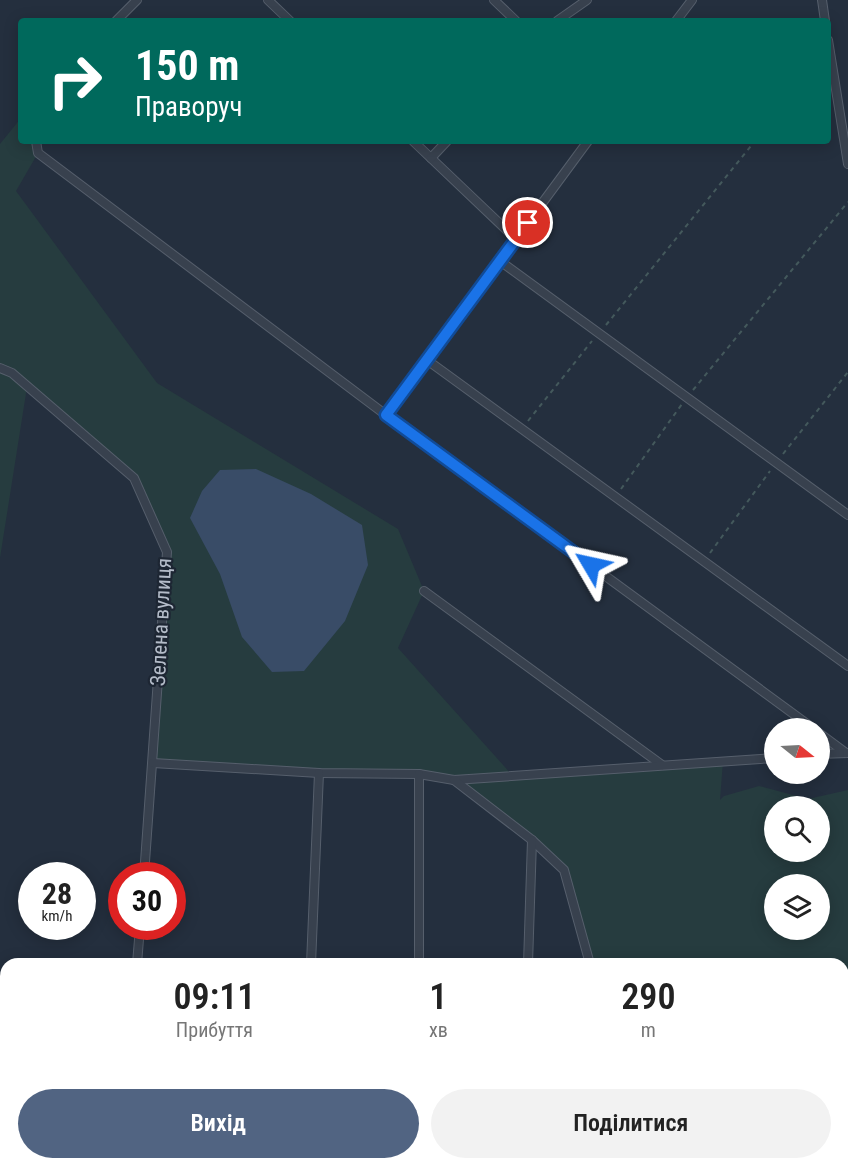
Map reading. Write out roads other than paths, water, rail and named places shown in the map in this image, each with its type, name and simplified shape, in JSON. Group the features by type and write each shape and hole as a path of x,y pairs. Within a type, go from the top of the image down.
{"street":[{"path":"119,18 137,0"},
{"path":"268,0 287,18"},
{"path":"494,0 513,18"},
{"path":"561,18 587,0"},
{"path":"678,18 692,0"},
{"path":"822,0 825,18"},
{"path":"831,59 848,164"},
{"path":"36,144 38,153 386,415 799,718"},
{"path":"416,144 516,239"},
{"path":"431,159 444,144"},
{"path":"386,415 586,144"},
{"path":"500,261 848,515"},
{"path":"427,360 848,666"},
{"name":"Зелена вулиця","path":"0,368 12,373 134,478 167,552 145,862"},
{"path":"424,591 662,765"},
{"path":"830,741 847,753"},
{"path":"830,754 847,753"},
{"path":"153,763 319,772 419,774 454,780 764,759"},
{"path":"311,958 319,772"},
{"path":"419,774 419,958"},
{"path":"454,780 532,840 564,870 588,958"},
{"path":"528,958 532,840"},
{"path":"137,958 139,940"}],"water":[{"path":"256,469 311,494 362,525 368,565 345,621 304,671 272,672 242,637 220,574 190,518 202,491 220,470"}]}
